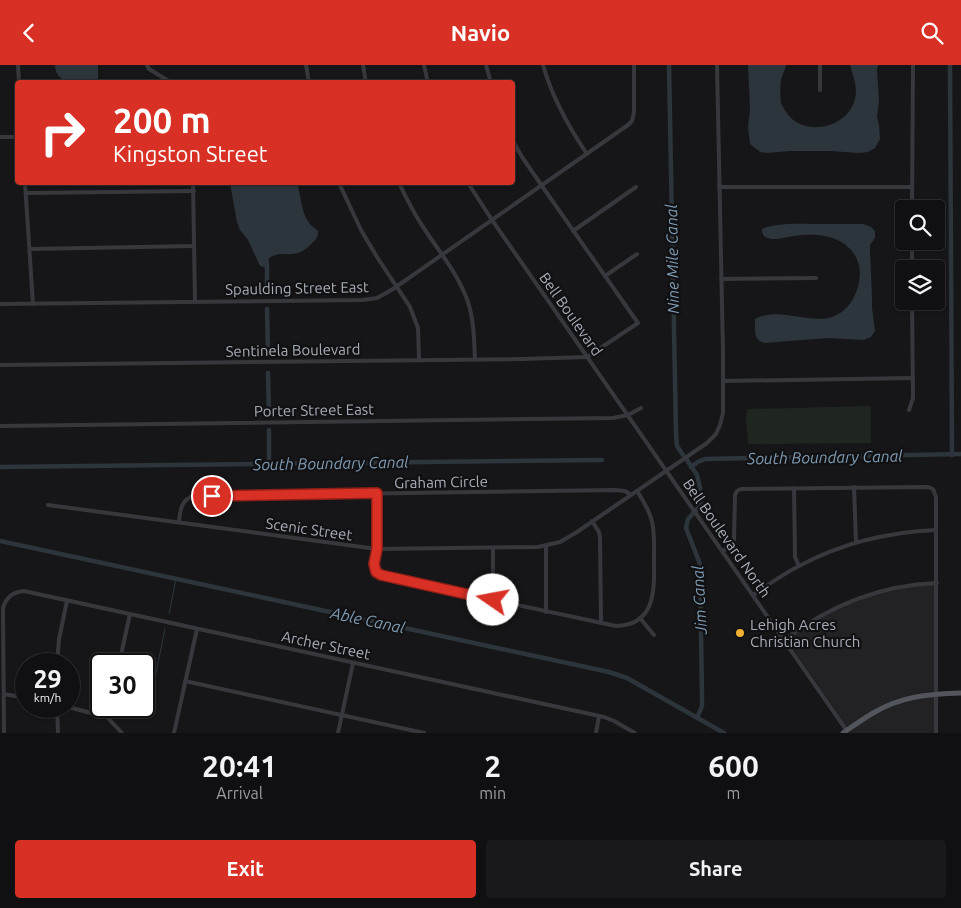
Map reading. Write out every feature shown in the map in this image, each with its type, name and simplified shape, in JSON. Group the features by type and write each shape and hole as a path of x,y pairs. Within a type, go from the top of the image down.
{"main road":[{"path":"845,732 874,712 898,701 920,695 961,693"}],"street":[{"path":"18,65 19,80"},
{"path":"146,65 149,69 167,80"},
{"path":"306,65 308,80"},
{"path":"363,65 366,80"},
{"path":"424,65 427,80"},
{"path":"486,65 490,80"},
{"path":"543,65 552,92 568,124 587,154"},
{"name":"Spaulding Street East","path":"0,304 372,299 390,292 628,125 632,121 634,112 634,65"},
{"name":"Scenic Street","path":"48,505 377,549 524,548 546,546 568,537 666,471 716,434 722,413 717,65"},
{"path":"820,65 820,90"},
{"path":"912,200 913,65"},
{"path":"0,137 15,137"},
{"path":"515,144 638,323 587,357"},
{"path":"25,185 33,304"},
{"path":"193,185 195,301"},
{"path":"340,185 361,230 410,307 419,335 419,359"},
{"path":"400,185 416,215 463,289 469,303 473,324 475,359"},
{"name":"Bell Boulevard","path":"469,185 657,458"},
{"path":"573,231 636,187"},
{"path":"720,187 912,187"},
{"path":"26,193 194,191"},
{"path":"30,249 194,246"},
{"path":"605,276 637,254"},
{"path":"721,279 816,278"},
{"path":"909,410 913,398 912,310"},
{"name":"Sentinela Boulevard","path":"0,365 587,357"},
{"path":"722,381 913,378"},
{"path":"628,415 641,408"},
{"name":"Porter Street East","path":"0,426 613,418 628,415"},
{"name":"Bell Boulevard North","path":"657,458 723,551 845,732"},
{"path":"854,487 856,542"},
{"path":"723,551 734,540 735,495 741,489 854,487 928,487 933,489 936,497 936,733"},
{"path":"794,488 795,557 799,566"},
{"name":"Graham Circle","path":"179,522 182,504 185,500 194,496 615,490 624,491 631,495"},
{"path":"377,493 377,549 374,564 376,572 381,575 611,626 621,626 631,624 640,618 650,605 654,593 654,533 649,511 637,491"},
{"path":"592,521 599,532 600,538 601,623"},
{"path":"753,595 799,566 856,542 885,535 936,529"},
{"path":"546,546 546,612"},
{"path":"493,549 493,600"},
{"path":"784,640 823,614 865,595 893,588 937,583"},
{"name":"Archer Street","path":"4,694 3,608 10,595 24,591 599,716 614,721 634,733"},
{"path":"58,653 67,601"},
{"path":"121,653 130,614"},
{"path":"640,618 654,635"},
{"path":"174,733 197,629"},
{"path":"338,733 353,663"},
{"path":"185,681 424,733"},
{"path":"4,733 4,694 15,696"},
{"path":"596,733 599,716"},
{"path":"58,718 58,733"},
{"path":"108,718 122,733"}],"shaded area":[{"path":"55,65 98,65 96,80 64,80 56,72"},
{"path":"748,65 786,65 781,78 781,103 789,116 797,122 806,126 816,127 836,122 851,109 856,90 850,65 878,65 879,101 877,117 880,139 875,148 868,152 859,153 831,151 760,152 750,144 748,127 750,109"},
{"path":"230,185 297,185 306,219 318,231 316,238 301,252 280,254 269,258 268,268 260,266 237,222"},
{"path":"783,224 863,224 875,231 875,238 870,245 872,308 875,331 871,337 864,340 828,338 760,342 755,334 755,319 767,315 780,314 819,319 832,317 843,311 853,299 860,276 858,262 854,253 840,241 813,235 771,239 764,236 762,229"},
{"path":"871,406 871,443 748,444 747,409"},
{"path":"935,582 937,691 919,693 897,699 873,710 847,727 785,637 833,607 856,597 879,590"},
{"path":"936,696 936,733 848,733 870,717 887,708 909,700"}],"waterway":[{"name":"Nine Mile Canal","path":"669,65 676,434 677,446 683,455"},
{"path":"950,65 952,455"},
{"path":"267,263 267,294"},
{"path":"267,309 268,351"},
{"path":"268,373 269,415"},
{"path":"269,430 269,464"},
{"name":"South Boundary Canal","path":"691,467 705,459 961,454"},
{"name":"South Boundary Canal","path":"0,467 602,460"},
{"name":"Jim Canal","path":"687,460 697,475 701,501 699,507 688,519 686,528 700,564 702,706 697,718"},
{"name":"Able Canal","path":"0,541 609,672 627,678 724,733"},
{"path":"169,614 176,579"},
{"path":"155,678 165,629"}],"place":[{"name":"Lehigh Acres Christian Church","path":"740,633"}],"route":[{"path":"212,496 377,493 377,549 374,569 377,573 493,600"}]}
